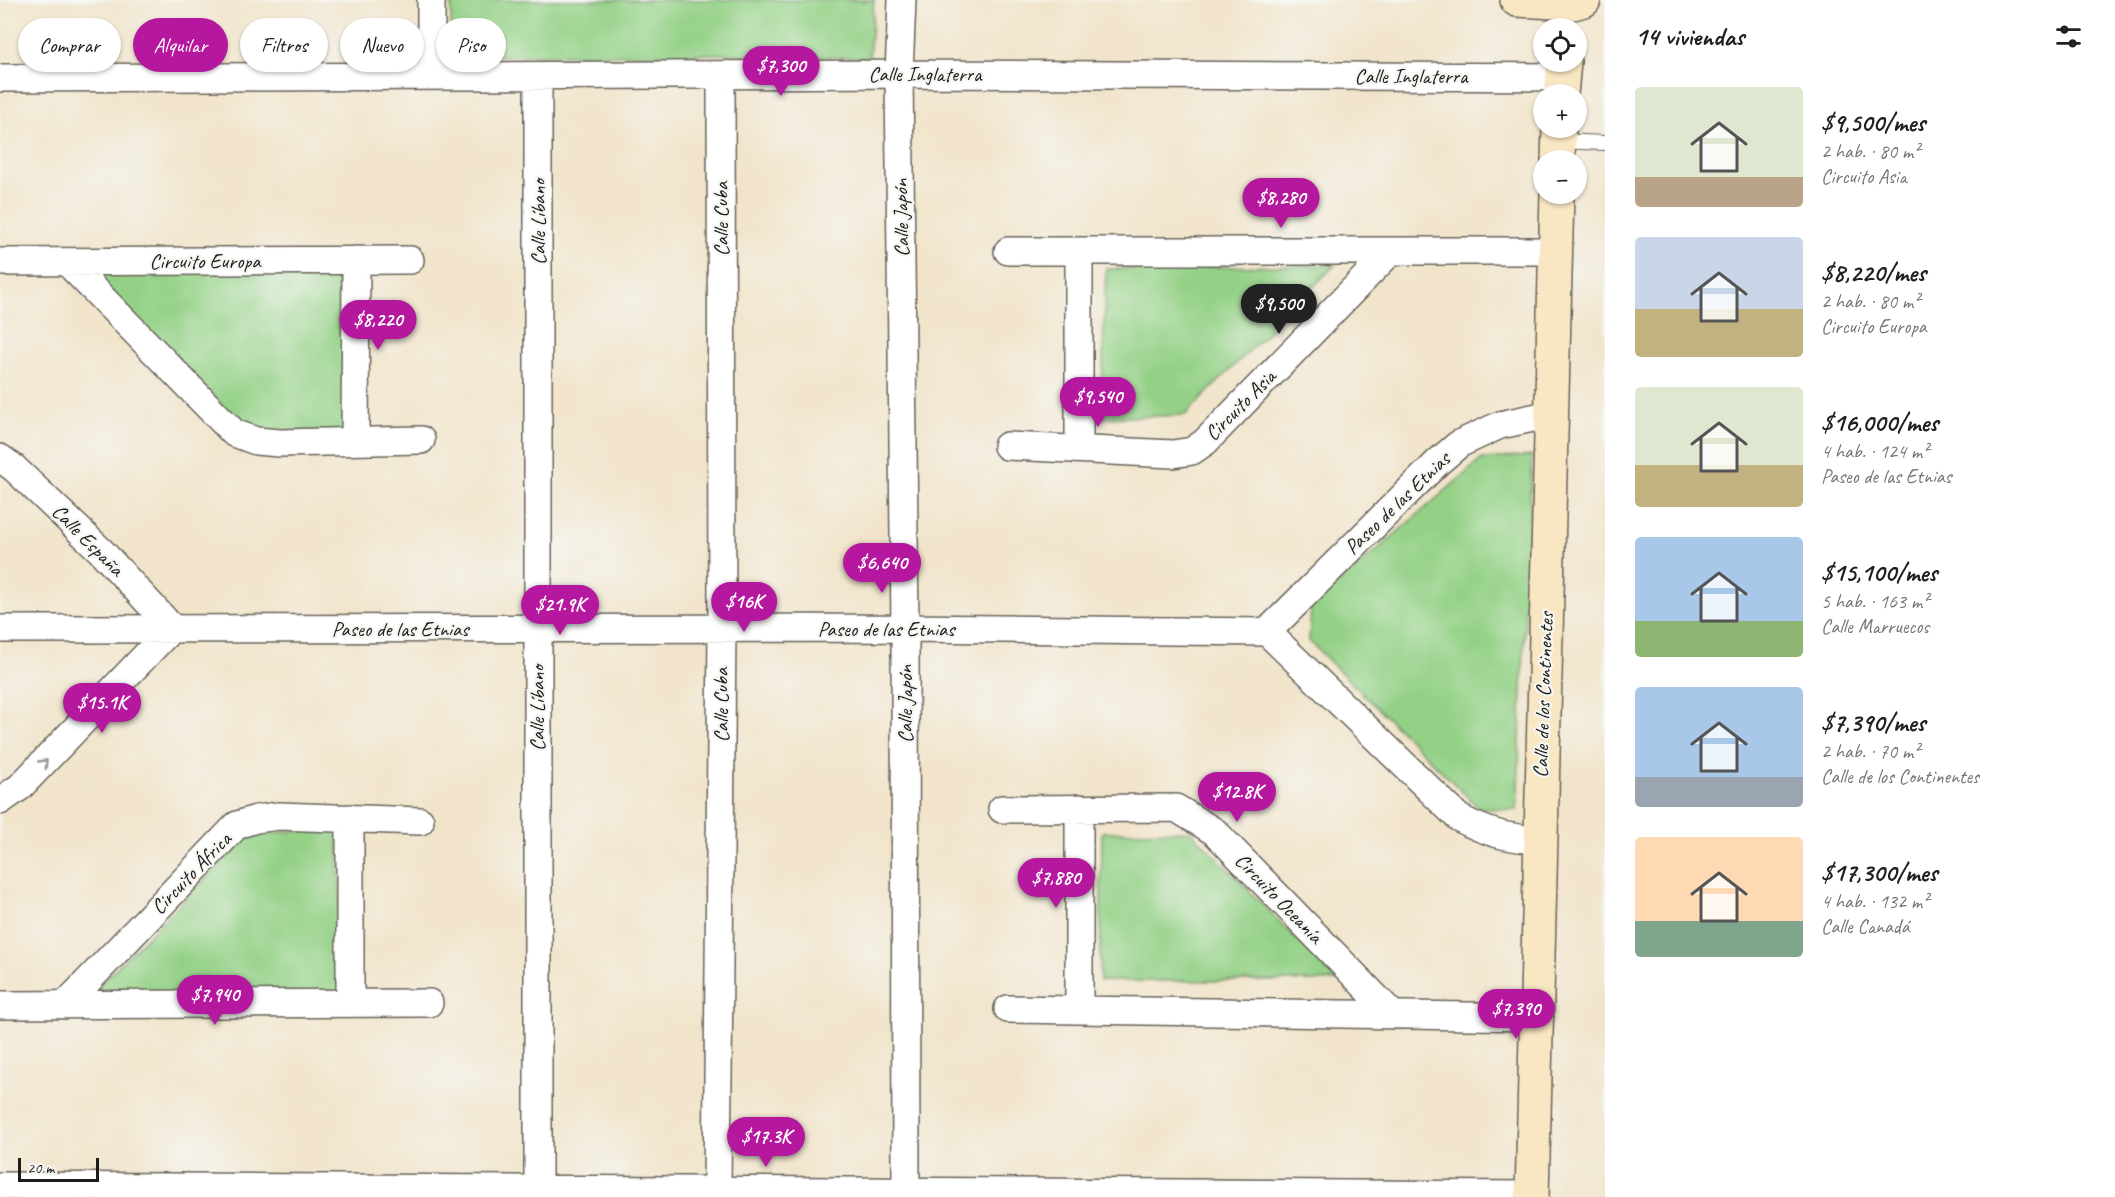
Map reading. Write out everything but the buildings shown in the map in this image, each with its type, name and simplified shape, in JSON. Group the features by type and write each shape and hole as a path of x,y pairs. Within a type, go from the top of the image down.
{"street":[{"path":"431,0 431,76"},
{"name":"Calle Japón","path":"902,0 899,74 909,1194"},
{"path":"1533,1 1575,8 1605,18"},
{"name":"Calle Inglaterra","path":"0,78 899,74 1562,78"},
{"name":"Calle Cuba","path":"717,1190 722,630 721,75"},
{"name":"Calle Líbano","path":"538,76 538,1193"},
{"name":"Calle de los Continentes","path":"1532,1196 1539,840 1557,204"},
{"path":"1008,251 1555,251"},
{"path":"1079,251 1079,449"},
{"name":"Circuito Asia","path":"1007,446 1173,454 1192,450 1206,442 1391,251"},
{"path":"355,441 356,260"},
{"name":"Circuito Europa","path":"0,262 410,260"},
{"path":"67,261 234,433 256,441 280,443 421,440"},
{"name":"Paseo de las Etnias","path":"0,629 904,628 1267,632 1438,462 1459,444 1500,425 1551,414"},
{"name":"Calle España","path":"0,458 14,468 101,551 171,628"},
{"path":"0,801 20,787 171,628"},
{"path":"1267,632 1459,818 1481,830 1509,838 1539,840"},
{"path":"1079,808 1079,1010"},
{"name":"Circuito Oceanía","path":"1002,809 1176,808 1215,832 1393,1015"},
{"name":"Circuito África","path":"65,1005 237,825 278,816 420,821"},
{"path":"350,1003 351,818"},
{"path":"0,1005 429,1003"},
{"path":"1008,1009 1536,1017"},
{"path":"0,1186 166,1192 538,1193 717,1190 909,1194 1532,1196"}],"lane":[{"path":"1559,143 1605,143"}],"green space":[{"path":"451,0 874,0 869,58 711,54 506,56 506,18 451,18"},
{"path":"1335,265 1185,415 1101,418 1106,269"},
{"path":"348,268 344,432 247,431 90,271"},
{"path":"1532,456 1517,810 1479,808 1309,641 1311,607 1482,459"},
{"path":"338,826 343,995 92,992 248,836"},
{"path":"1191,831 1337,981 1100,981 1102,832"}]}
